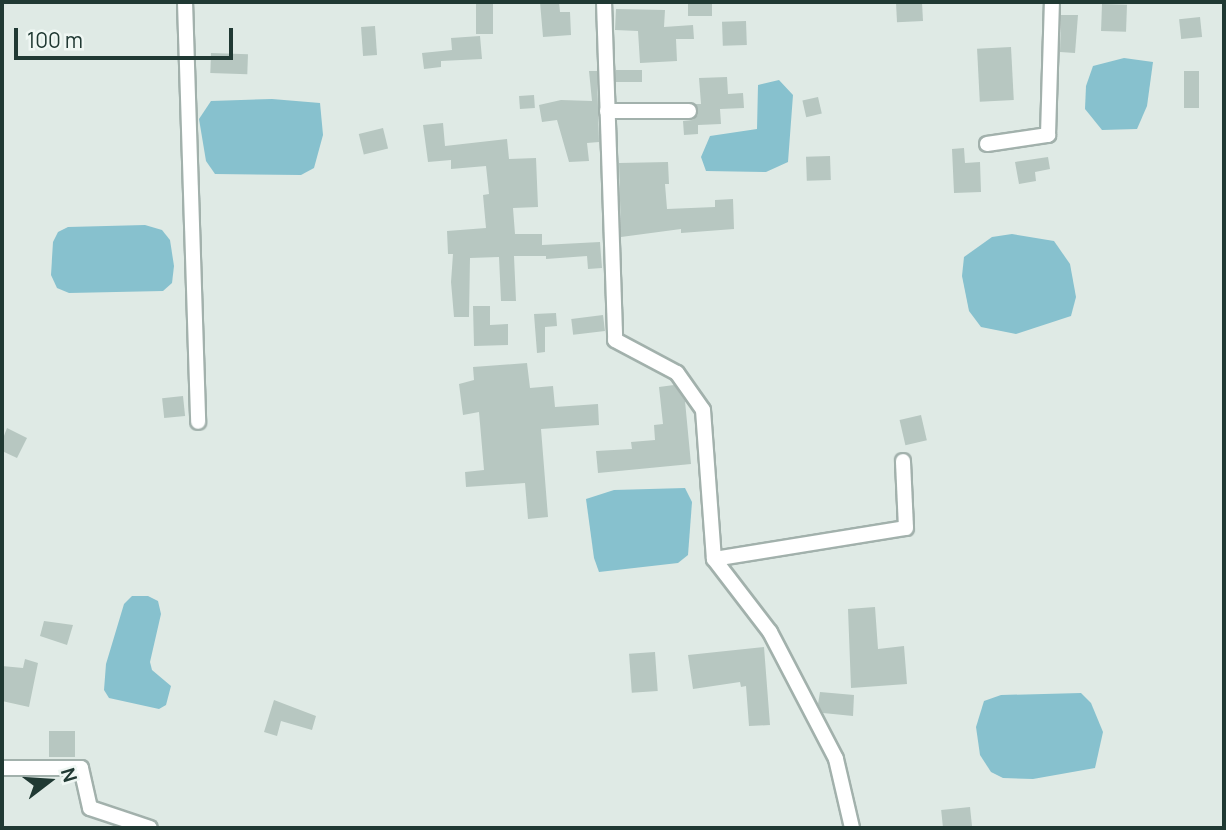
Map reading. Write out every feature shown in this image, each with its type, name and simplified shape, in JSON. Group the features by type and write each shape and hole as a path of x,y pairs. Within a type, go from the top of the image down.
{"street":[{"path":"185,2 198,422"},
{"path":"604,2 615,340 677,373 703,410 714,559 770,632 836,759 852,828"},
{"path":"987,144 1048,135 1052,2"},
{"path":"607,111 689,111"},
{"path":"714,559 906,527 902,461"},
{"path":"2,768 81,768 90,808 150,828"}],"water":[{"path":"1124,58 1153,62 1147,106 1137,129 1102,130 1085,109 1086,86 1093,66"},
{"path":"779,80 793,95 788,162 766,172 706,171 701,157 710,136 757,129 758,85"},
{"path":"272,99 320,103 323,135 314,168 301,175 215,174 206,161 199,119 211,101"},
{"path":"145,225 162,230 170,240 174,266 172,283 163,291 69,293 57,288 51,275 53,242 58,232 68,227"},
{"path":"1012,234 1054,241 1070,264 1076,297 1071,316 1016,334 981,327 969,311 962,276 964,257 992,237"},
{"path":"685,488 692,502 688,555 678,563 599,572 594,558 586,499 614,490"},
{"path":"132,596 148,596 158,601 161,614 150,662 152,670 171,686 166,705 159,709 109,698 104,690 106,664 124,604"},
{"path":"1081,693 1091,703 1103,732 1095,768 1033,779 1003,778 991,772 980,755 976,727 984,701 1001,695"}],"building":[{"path":"476,2 493,2 493,34 476,34"},
{"path":"540,2 559,2 560,12 570,12 571,35 543,37"},
{"path":"688,2 712,2 712,16 688,16"},
{"path":"922,2 923,21 897,22 896,3"},
{"path":"1102,4 1127,5 1126,32 1101,31"},
{"path":"616,9 665,10 664,27 693,25 694,39 676,39 677,61 640,63 638,31 615,30"},
{"path":"1061,15 1078,15 1075,53 1060,52"},
{"path":"1200,17 1202,37 1181,39 1179,19"},
{"path":"746,21 747,45 723,46 722,22"},
{"path":"375,26 377,55 363,56 361,27"},
{"path":"480,36 482,59 441,61 441,67 424,69 422,53 452,50 451,38"},
{"path":"1011,47 1014,100 980,102 977,49"},
{"path":"211,53 248,54 247,74 210,73"},
{"path":"616,70 642,70 642,82 616,82"},
{"path":"589,71 597,71 599,142 587,143 589,161 569,162 557,120 542,122 539,105 561,100 592,101"},
{"path":"1184,71 1199,71 1199,108 1184,108"},
{"path":"727,77 728,94 743,93 744,108 720,109 721,124 698,125 698,134 684,135 683,121 693,120 698,115 695,104 701,104 699,78"},
{"path":"534,95 535,108 520,109 519,96"},
{"path":"818,97 822,114 806,117 802,101"},
{"path":"443,123 445,146 507,139 509,159 536,158 538,207 513,208 515,234 542,234 542,245 600,242 602,268 588,269 587,256 546,259 546,256 514,256 516,301 501,301 499,257 470,258 469,317 454,317 451,282 453,254 448,254 447,231 486,228 483,195 489,194 486,166 451,169 451,160 428,162 423,125"},
{"path":"383,128 388,148 364,154 359,134"},
{"path":"964,148 965,163 980,162 981,192 954,193 952,149"},
{"path":"830,156 831,180 807,181 806,157"},
{"path":"1048,157 1050,169 1035,172 1036,181 1019,184 1015,162"},
{"path":"668,162 669,184 665,184 667,209 715,207 715,200 733,199 734,229 681,233 681,229 621,237 619,163"},
{"path":"473,306 490,306 490,325 508,324 508,345 474,346"},
{"path":"556,313 557,326 545,327 545,352 537,353 534,314"},
{"path":"603,315 605,331 573,335 571,319"},
{"path":"527,363 530,388 553,386 555,407 598,404 599,425 541,429 548,517 528,519 525,483 466,487 465,472 484,470 479,412 463,415 459,384 474,380 473,367"},
{"path":"674,385 685,401 691,464 598,473 596,451 632,449 631,442 655,440 654,425 663,424 659,387"},
{"path":"183,396 185,416 164,418 162,398"},
{"path":"921,415 927,440 905,445 900,420"},
{"path":"7,428 27,438 17,458 2,451 2,441"},
{"path":"875,607 878,649 904,646 907,684 851,688 848,609"},
{"path":"44,621 73,625 67,645 40,636"},
{"path":"764,647 770,725 749,726 746,686 741,687 740,682 693,689 688,655"},
{"path":"655,652 658,691 632,693 629,654"},
{"path":"25,659 38,663 29,707 2,701 2,666 23,668"},
{"path":"820,692 854,695 853,716 823,713 818,704"},
{"path":"274,700 316,716 312,730 281,721 277,736 264,732"},
{"path":"49,731 75,731 75,757 49,757"},
{"path":"970,807 972,827 943,828 941,810"}]}
